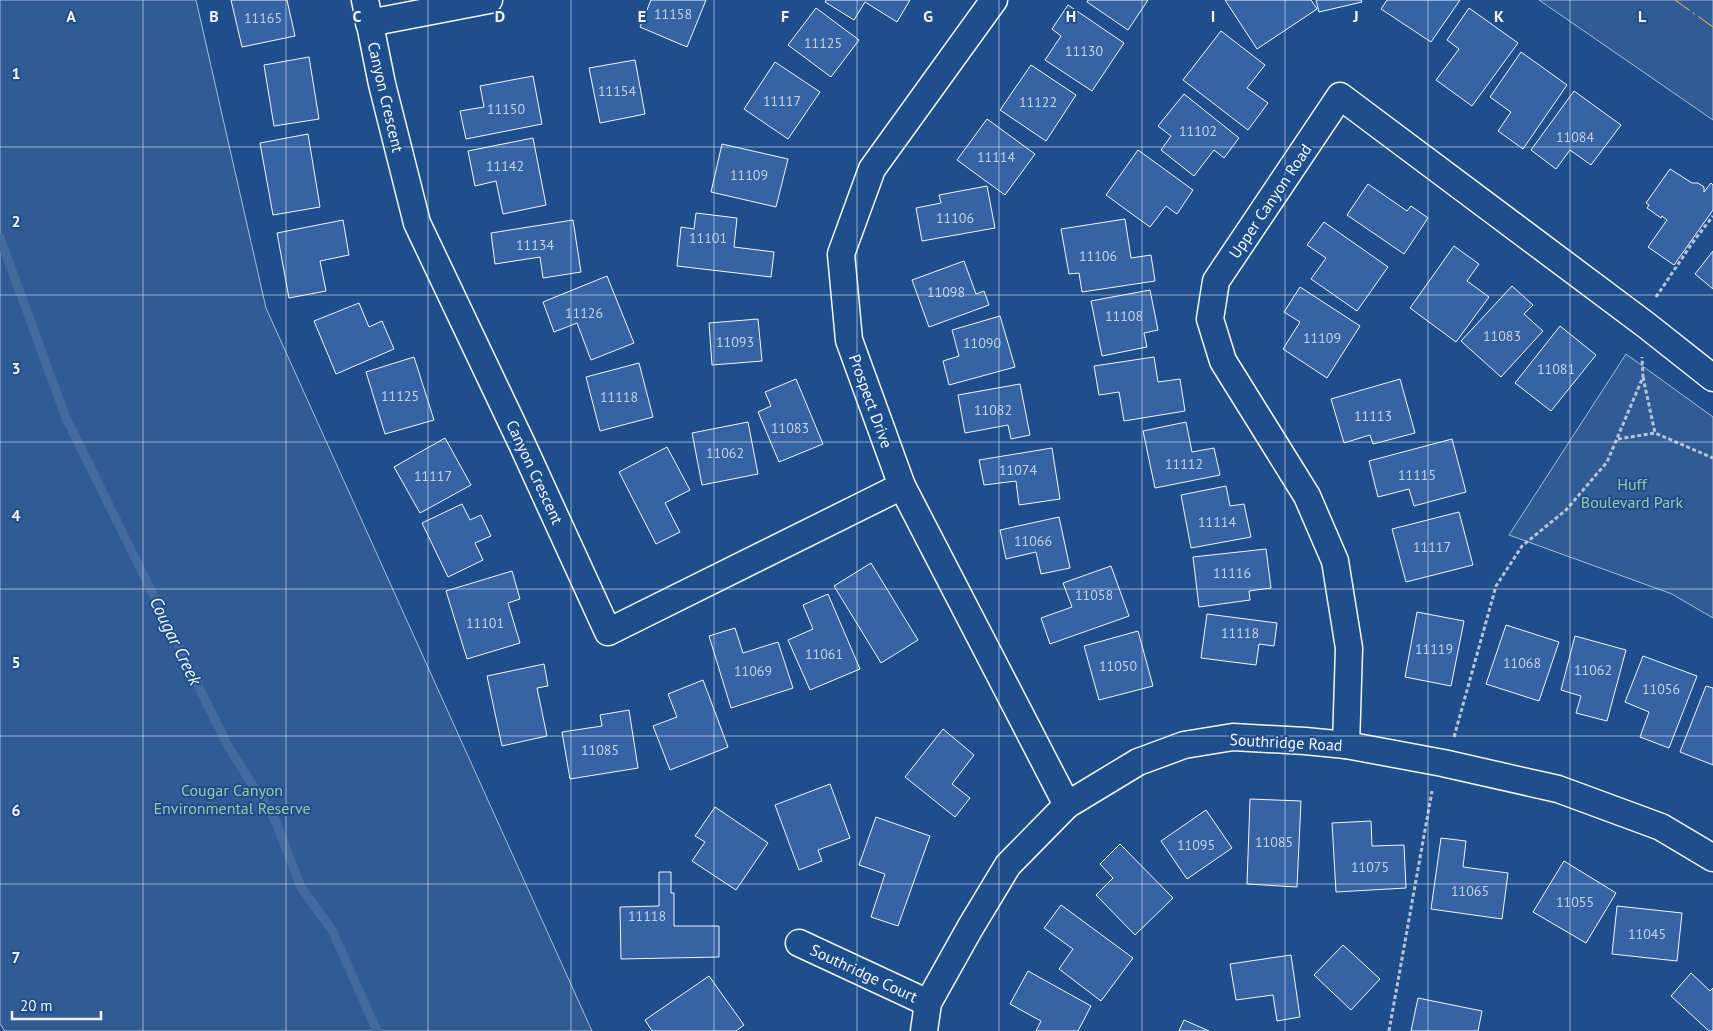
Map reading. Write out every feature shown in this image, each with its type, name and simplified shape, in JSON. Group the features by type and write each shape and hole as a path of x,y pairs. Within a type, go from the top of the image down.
{"street":[{"path":"367,12 489,0"},
{"name":"Prospect Drive","path":"994,0 872,169 841,254 849,340 902,486 1066,805"},
{"name":"Canyon Crescent","path":"367,12 417,223 522,444 608,632 902,486"},
{"name":"Upper Canyon Road","path":"1346,745 1350,648 1335,561 1307,496 1223,361 1210,319 1216,281 1340,96 1646,325 1713,378"},
{"name":"Southridge Road","path":"924,1031 928,1003 1008,864 1066,805 1138,762 1184,745 1233,737 1305,740 1346,745 1443,762 1558,789 1661,827 1713,858"},
{"name":"Southridge Court","path":"799,943 928,1003"}],"path":[{"path":"1652,302 1713,216"},
{"path":"1642,354 1643,377 1655,433"},
{"path":"1454,737 1496,586 1522,546 1566,510 1607,462 1643,377"},
{"path":"1617,439 1655,433 1713,458"},
{"path":"1389,1031 1432,791"}],"shaded area":[{"name":"Cougar Canyon Environmental Reserve","path":"0,0 196,0 266,308 592,1031 5,1031 0,1024"},
{"path":"1539,0 1713,0 1713,120"},
{"name":"Huff Boulevard Park","path":"1626,354 1713,417 1713,618 1672,594 1509,535"}],"building":[{"path":"231,0 287,0 295,36 242,47"},
{"path":"651,0 706,0 687,47 640,27"},
{"path":"826,0 910,0 897,22 865,2 854,20 825,2"},
{"path":"1088,0 1148,0 1128,30 1087,2"},
{"path":"1225,0 1311,0 1317,9 1257,49"},
{"path":"1316,0 1361,0 1362,2 1319,12"},
{"path":"1387,0 1460,0 1431,42 1381,9"},
{"path":"1068,5 1124,43 1092,91 1045,60 1061,36 1052,29"},
{"path":"816,8 859,40 831,77 788,45"},
{"path":"1469,8 1518,43 1472,106 1436,80 1459,49 1447,40"},
{"path":"1221,31 1265,65 1247,88 1268,103 1248,130 1183,80"},
{"path":"1521,52 1567,85 1523,149 1498,131 1511,112 1490,97"},
{"path":"309,57 319,119 274,126 264,65"},
{"path":"635,60 645,114 600,123 589,68"},
{"path":"775,62 820,92 788,139 744,109"},
{"path":"1031,65 1076,95 1046,141 1000,110"},
{"path":"533,76 542,124 466,139 460,111 484,107 480,86"},
{"path":"1574,91 1621,125 1591,165 1570,150 1556,169 1531,150"},
{"path":"1184,94 1239,138 1224,158 1214,150 1194,176 1161,150 1171,136 1158,126"},
{"path":"987,119 1035,154 1005,195 957,160"},
{"path":"308,134 320,207 273,215 260,143"},
{"path":"533,138 546,205 503,214 496,181 475,186 468,151"},
{"path":"722,144 788,159 776,207 711,192"},
{"path":"1138,150 1193,190 1177,214 1166,206 1150,227 1106,195"},
{"path":"1670,169 1692,183 1698,183 1704,187 1704,192 1711,183 1713,185 1713,210 1674,265 1648,247 1667,220 1647,208 1649,205 1646,203"},
{"path":"1368,184 1407,211 1411,206 1428,218 1404,254 1347,215"},
{"path":"987,186 995,228 922,241 916,208 941,203 939,195"},
{"path":"696,213 737,218 734,247 774,252 771,277 677,266 681,227 694,229"},
{"path":"1125,219 1131,258 1151,255 1155,281 1082,292 1079,273 1069,274 1061,229"},
{"path":"343,220 349,255 320,261 326,291 289,298 277,233"},
{"path":"573,220 581,272 543,278 540,257 495,264 491,233"},
{"path":"1324,222 1388,267 1357,311 1311,279 1326,258 1307,245"},
{"path":"1454,246 1479,264 1467,281 1489,297 1456,342 1410,308"},
{"path":"1713,251 1713,289 1695,274"},
{"path":"964,261 976,294 984,291 989,305 929,327 912,280"},
{"path":"607,276 634,343 591,360 577,323 554,332 543,302"},
{"path":"1512,286 1533,305 1524,314 1543,331 1501,377 1461,341"},
{"path":"1300,287 1360,326 1327,378 1283,349 1300,322 1284,312"},
{"path":"1150,290 1158,330 1144,333 1147,347 1102,356 1091,301"},
{"path":"359,303 369,327 382,321 394,349 336,374 314,321"},
{"path":"1000,316 1015,367 949,385 943,361 959,356 952,330"},
{"path":"758,319 762,361 712,365 709,323"},
{"path":"1560,326 1596,355 1551,411 1515,383"},
{"path":"414,357 434,420 385,434 366,372"},
{"path":"1154,357 1158,382 1180,379 1185,411 1124,421 1119,392 1099,395 1094,366"},
{"path":"639,363 653,417 600,431 586,377"},
{"path":"796,379 823,444 779,462 758,412 771,406 765,392"},
{"path":"1400,379 1415,433 1373,444 1370,435 1344,443 1331,399"},
{"path":"1020,384 1030,435 1011,439 1008,425 965,433 958,395"},
{"path":"748,422 758,474 702,485 692,433"},
{"path":"1186,422 1192,452 1214,448 1220,475 1155,488 1143,431"},
{"path":"445,438 471,485 420,513 394,467"},
{"path":"1452,439 1466,492 1414,506 1409,489 1378,497 1369,461"},
{"path":"667,447 690,490 665,503 680,532 656,544 619,472"},
{"path":"1052,448 1060,499 1019,505 1016,481 984,485 979,460"},
{"path":"1226,486 1230,506 1244,504 1251,537 1191,548 1181,495"},
{"path":"462,504 470,520 481,515 491,536 475,543 483,560 448,577 422,523"},
{"path":"1459,512 1473,565 1406,582 1392,529"},
{"path":"1059,517 1070,568 1041,574 1036,552 1006,559 1000,530"},
{"path":"1266,549 1271,588 1249,591 1250,600 1199,607 1193,557"},
{"path":"871,563 918,640 881,663 834,586"},
{"path":"1111,566 1129,616 1050,644 1041,618 1072,607 1063,583"},
{"path":"512,571 520,599 508,603 520,643 467,659 446,591"},
{"path":"828,594 860,669 810,690 788,640 813,629 803,605"},
{"path":"1417,612 1464,621 1451,686 1405,677"},
{"path":"1207,614 1277,623 1274,646 1259,644 1256,665 1201,658"},
{"path":"1506,625 1559,642 1539,701 1486,684"},
{"path":"735,628 743,653 778,642 793,688 731,708 709,636"},
{"path":"1138,631 1153,686 1099,700 1084,646"},
{"path":"1575,636 1626,650 1607,721 1576,713 1581,696 1561,690"},
{"path":"1643,656 1697,676 1669,748 1640,737 1649,712 1625,702"},
{"path":"544,664 548,686 537,688 547,736 502,746 487,676"},
{"path":"703,680 728,747 670,770 653,726 677,717 668,694"},
{"path":"1706,686 1713,688 1713,765 1680,752"},
{"path":"629,710 638,768 570,779 562,732 602,726 600,715"},
{"path":"943,729 974,755 952,784 970,798 955,817 905,777"},
{"path":"830,784 850,838 818,850 822,861 799,870 775,805"},
{"path":"1250,799 1301,801 1297,887 1247,884"},
{"path":"715,807 768,843 736,890 692,861 705,842 695,836"},
{"path":"1206,810 1232,848 1187,879 1161,841"},
{"path":"876,817 930,836 898,926 871,917 885,874 859,865"},
{"path":"1371,821 1372,846 1404,845 1406,888 1336,892 1332,823"},
{"path":"1441,838 1466,841 1463,867 1508,873 1502,919 1431,909"},
{"path":"1120,844 1173,898 1135,935 1096,895 1113,878 1100,864"},
{"path":"1564,861 1616,893 1586,943 1533,912"},
{"path":"659,872 671,872 671,893 674,893 674,926 719,926 719,957 621,959 620,907 659,906"},
{"path":"1061,905 1133,958 1101,1001 1059,969 1073,949 1044,928"},
{"path":"1617,906 1682,913 1677,961 1612,954"},
{"path":"1343,945 1380,979 1351,1010 1314,975"},
{"path":"1291,955 1300,1017 1277,1021 1273,995 1236,1000 1230,964"},
{"path":"1028,971 1091,1006 1078,1031 1036,1031 1041,1021 1010,1004"},
{"path":"1691,973 1710,991 1713,988 1713,1031 1709,1031 1671,996"},
{"path":"709,976 744,1025 736,1031 652,1031 645,1020"},
{"path":"1418,998 1482,1011 1478,1031 1411,1031"},
{"path":"1184,1020 1209,1031 1179,1031"}],"waterway":[{"name":"Cougar Creek","path":"0,238 66,418 229,748 275,820 301,887 332,930 377,1031"}],"power":[{"path":"1675,0 1713,27"}]}
